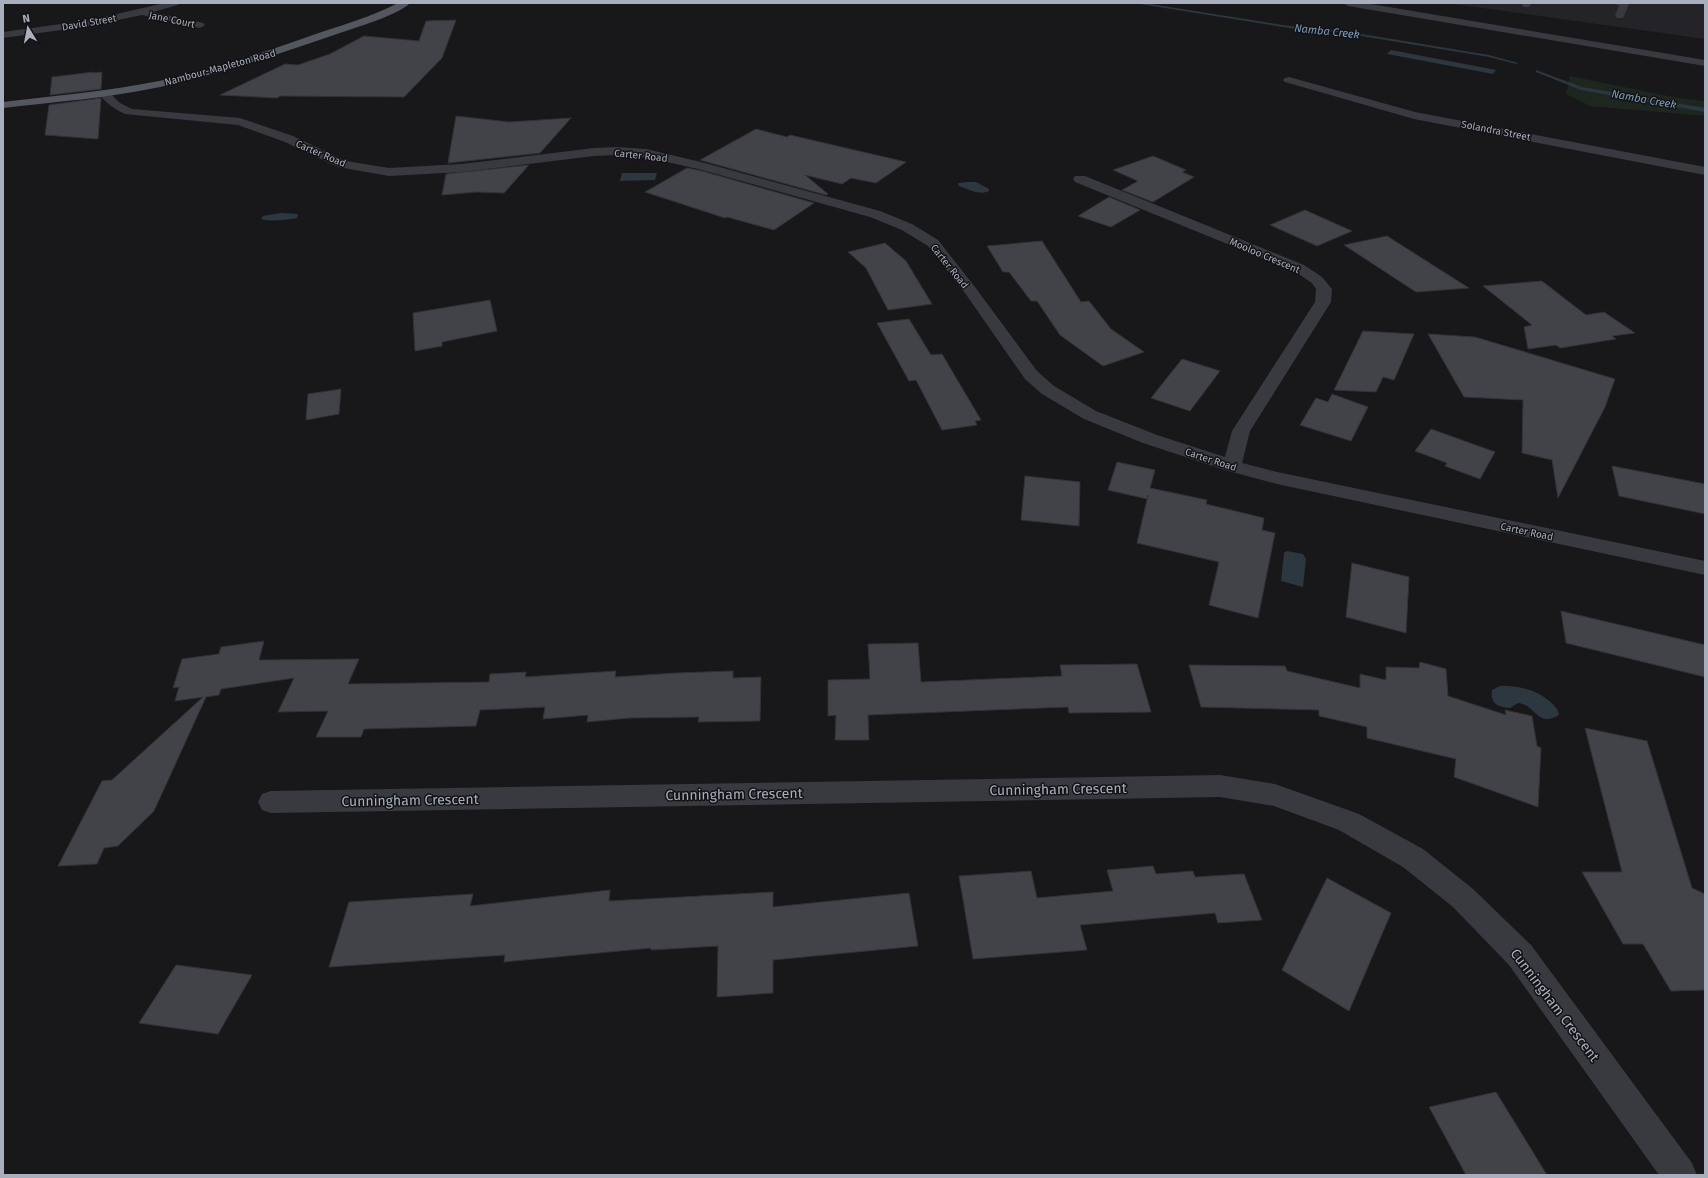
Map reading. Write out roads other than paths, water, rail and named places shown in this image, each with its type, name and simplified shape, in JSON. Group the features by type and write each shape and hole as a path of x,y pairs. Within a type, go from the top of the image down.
{"main road":[{"name":"Nambour-Mapleton Road","path":"3,105 104,93 166,82 249,60 370,19 405,3"}],"street":[{"name":"David Street","path":"3,35 62,27 143,12 175,3"},
{"path":"1348,3 1705,63"},
{"path":"1619,3 1624,4 1620,16"},
{"name":"Jane Court","path":"143,12 200,25"},
{"name":"Solandra Street","path":"1289,80 1414,115 1705,171"},
{"name":"Carter Road","path":"104,93 116,105 129,112 240,122 289,139 343,164 364,169 389,172 428,171 580,153 605,151 630,152 658,155 691,163 875,214 907,227 933,243 984,309 1031,375 1048,390 1090,415 1150,439 1232,466 1277,478 1705,568"},
{"name":"Mooloo Crescent","path":"1080,179 1299,268 1317,280 1324,289 1323,302 1259,399 1241,431 1232,466"},
{"name":"Cunningham Crescent","path":"271,802 1220,786 1275,795 1355,826 1413,858 1463,898 1520,955 1680,1175"}],"waterway":[{"name":"Namba Creek","path":"1136,3 1289,27 1337,31 1489,56 1516,63"},
{"name":"Namba Creek","path":"1538,71 1581,88 1705,110"}]}
